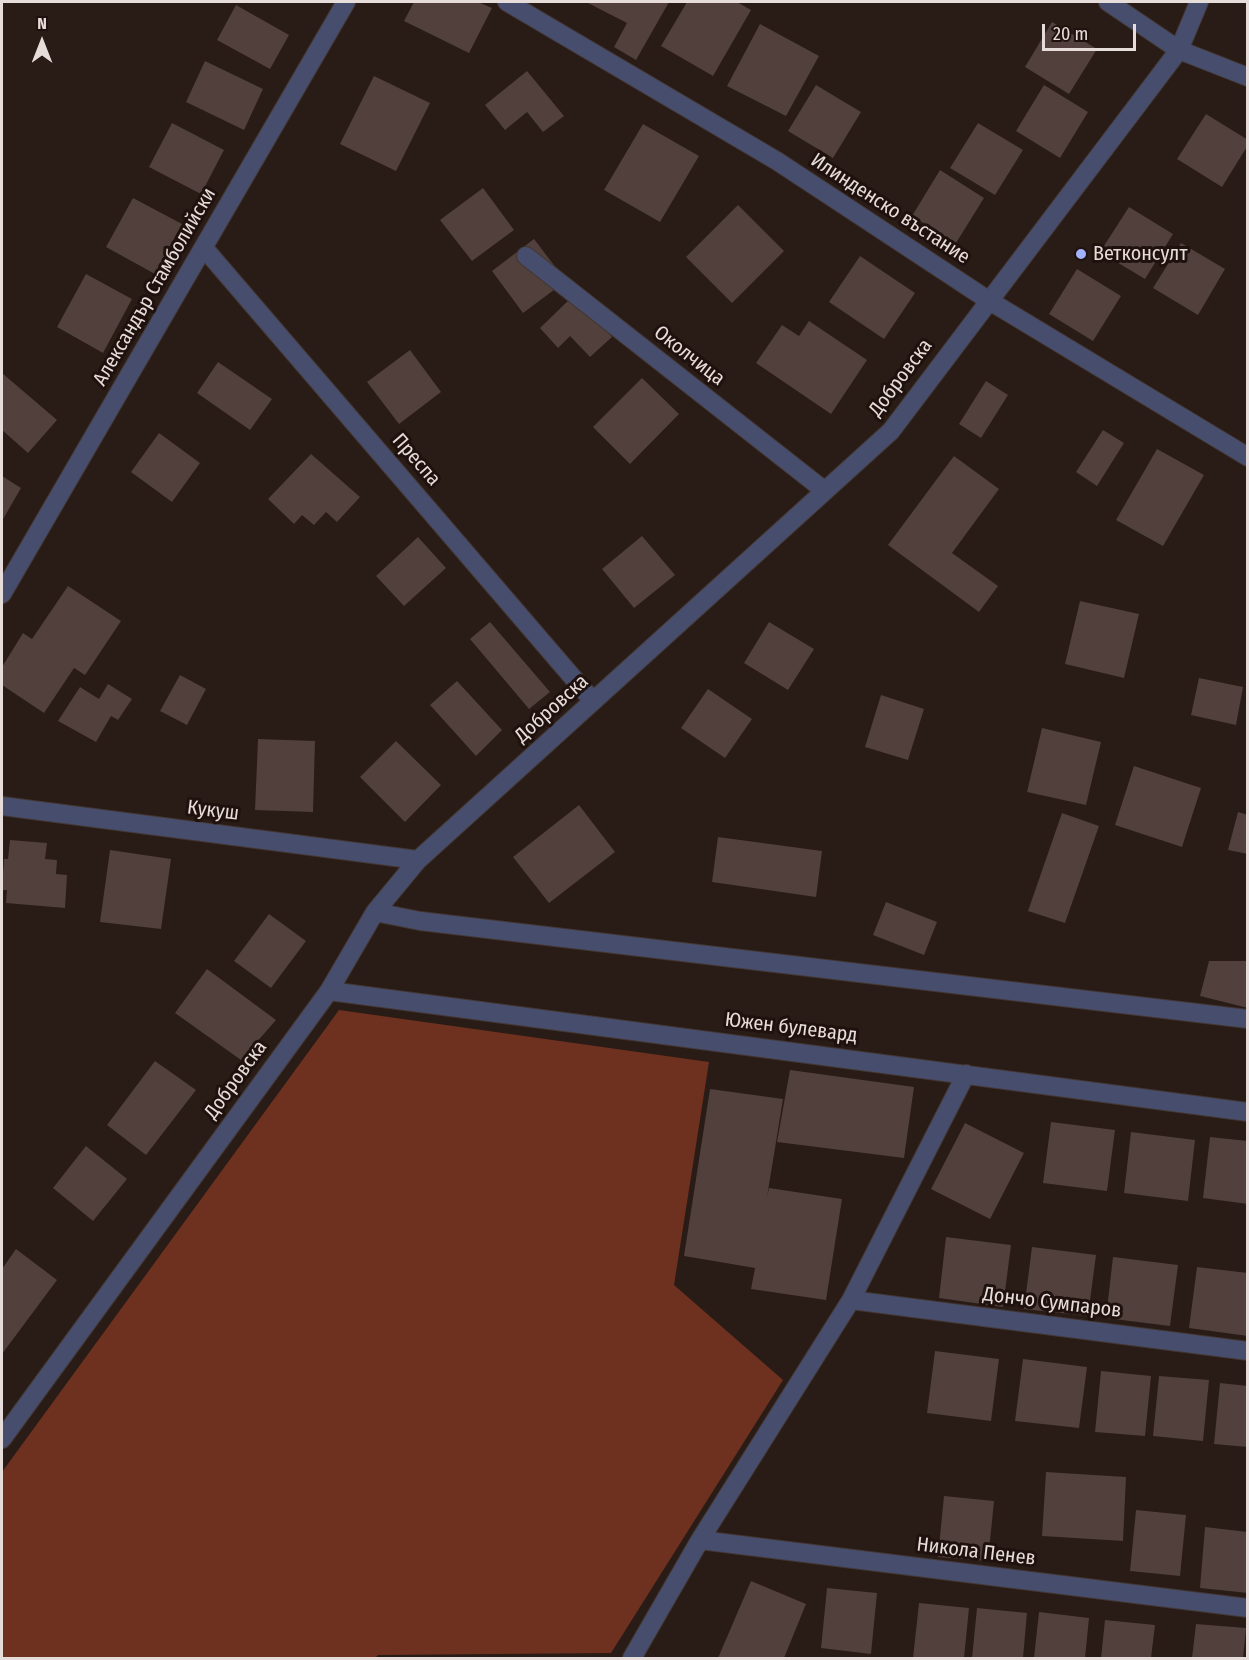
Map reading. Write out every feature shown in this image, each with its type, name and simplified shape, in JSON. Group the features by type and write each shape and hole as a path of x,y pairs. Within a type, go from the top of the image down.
{"street":[{"name":"Александър Стамболийски","path":"2,594 346,2"},
{"name":"Илинденско въстание","path":"507,2 777,161 988,300 1248,457"},
{"path":"1108,2 1179,50 1248,78"},
{"name":"Добровска","path":"2,1439 328,991 375,912 418,860 891,431 1179,50 1199,2"},
{"name":"Преспа","path":"204,248 593,701"},
{"name":"Околчица","path":"526,256 825,491"},
{"name":"Кукуш","path":"2,806 418,860"},
{"path":"375,912 420,921 1248,1019"},
{"name":"Южен булевард","path":"328,991 1248,1112"},
{"path":"632,1659 700,1540 851,1300 966,1074"},
{"name":"Дончо Сумпаров","path":"851,1300 1248,1351"},
{"name":"Никола Пенев","path":"700,1540 1248,1608"}],"shaded area":[{"path":"339,1010 709,1062 674,1285 783,1380 611,1653 378,1655 375,1658 2,1658 2,1472"}],"building":[{"path":"414,2 478,2 492,8 469,53 404,21"},
{"path":"586,2 669,2 636,60 614,47 627,23"},
{"path":"687,2 737,2 751,10 713,76 661,46"},
{"path":"236,5 289,35 270,69 217,40"},
{"path":"1052,22 1097,49 1069,94 1025,67"},
{"path":"760,24 819,56 786,116 727,86"},
{"path":"205,61 263,89 244,130 186,102"},
{"path":"527,71 564,116 543,132 527,112 505,130 485,105"},
{"path":"374,76 430,103 396,171 340,144"},
{"path":"816,85 861,112 833,158 788,131"},
{"path":"1044,85 1088,112 1060,158 1016,131"},
{"path":"1206,114 1248,140 1248,145 1222,187 1177,159"},
{"path":"172,123 224,150 201,194 149,167"},
{"path":"978,123 1023,150 995,195 950,168"},
{"path":"643,124 699,156 660,222 604,190"},
{"path":"940,170 984,198 956,243 912,216"},
{"path":"483,188 514,230 472,261 440,220"},
{"path":"133,198 182,224 155,274 106,247"},
{"path":"738,205 784,251 732,303 686,257"},
{"path":"1129,207 1173,234 1145,279 1100,252"},
{"path":"534,239 566,281 523,313 492,271"},
{"path":"1181,243 1225,269 1198,315 1153,288"},
{"path":"860,256 915,293 884,339 829,302"},
{"path":"1077,269 1121,296 1093,341 1049,314"},
{"path":"86,274 132,299 103,353 57,327"},
{"path":"574,295 612,337 590,357 570,336 558,348 540,328"},
{"path":"809,321 867,360 831,414 756,363 782,325 799,336"},
{"path":"410,350 441,392 399,424 367,382"},
{"path":"218,362 272,399 250,430 197,393"},
{"path":"2,373 57,420 28,453 2,430"},
{"path":"642,378 679,414 630,464 593,427"},
{"path":"986,381 1008,395 981,438 959,424"},
{"path":"1103,430 1124,443 1097,486 1076,472"},
{"path":"159,433 200,463 172,502 131,472"},
{"path":"1157,449 1204,475 1163,546 1116,520"},
{"path":"311,454 360,497 337,522 326,512 314,525 302,515 294,524 268,499"},
{"path":"954,456 999,489 952,553 998,586 979,612 888,545"},
{"path":"2,476 21,488 2,521"},
{"path":"642,536 675,575 634,608 602,569"},
{"path":"418,537 446,568 404,606 376,576"},
{"path":"68,586 121,621 85,675 74,668 44,713 2,685 2,667 23,633 32,639"},
{"path":"1080,601 1139,614 1124,678 1065,664"},
{"path":"490,622 550,692 529,709 470,639"},
{"path":"769,622 814,649 788,690 744,663"},
{"path":"180,675 206,689 187,725 160,711"},
{"path":"1199,678 1243,687 1236,725 1191,715"},
{"path":"457,681 502,730 476,756 430,705"},
{"path":"108,684 132,699 118,720 111,716 96,742 58,721 80,687 99,699"},
{"path":"708,689 752,719 725,758 681,728"},
{"path":"881,695 924,709 908,760 865,747"},
{"path":"1042,728 1101,742 1086,805 1027,792"},
{"path":"258,739 315,741 313,812 255,810"},
{"path":"396,741 441,785 405,822 360,777"},
{"path":"1134,766 1201,788 1182,847 1115,825"},
{"path":"579,805 615,852 549,903 513,857"},
{"path":"1238,812 1248,815 1248,854 1228,850"},
{"path":"1062,813 1099,826 1065,923 1028,911"},
{"path":"718,837 822,851 816,897 712,882"},
{"path":"10,840 47,843 45,859 57,860 56,874 67,875 65,908 6,903 7,890 2,890 2,887 4,859 8,859"},
{"path":"110,850 171,859 161,929 100,922"},
{"path":"886,902 937,922 924,955 873,935"},
{"path":"269,914 306,941 271,988 234,961"},
{"path":"1209,961 1248,961 1248,1008 1200,996"},
{"path":"207,969 276,1020 241,1060 175,1013"},
{"path":"155,1061 196,1090 146,1155 107,1125"},
{"path":"790,1070 914,1087 904,1158 777,1142"},
{"path":"710,1089 783,1099 767,1197 769,1188 842,1199 826,1300 751,1289 755,1268 684,1256"},
{"path":"1051,1122 1115,1130 1107,1191 1043,1183"},
{"path":"965,1123 1024,1153 990,1219 931,1189"},
{"path":"1131,1132 1195,1140 1188,1201 1124,1193"},
{"path":"1210,1137 1248,1141 1248,1204 1203,1198"},
{"path":"86,1146 127,1179 93,1221 53,1188"},
{"path":"946,1237 1011,1245 1003,1307 939,1298"},
{"path":"1032,1247 1096,1255 1088,1316 1024,1309"},
{"path":"16,1249 57,1280 2,1354 2,1269"},
{"path":"1113,1257 1178,1265 1170,1326 1106,1318"},
{"path":"1197,1267 1248,1273 1248,1336 1189,1328"},
{"path":"935,1351 999,1359 991,1421 927,1413"},
{"path":"1023,1359 1087,1367 1079,1428 1015,1421"},
{"path":"1101,1371 1151,1376 1145,1436 1095,1432"},
{"path":"1159,1376 1209,1380 1203,1441 1153,1436"},
{"path":"1220,1383 1248,1386 1248,1447 1214,1444"},
{"path":"1046,1472 1126,1477 1123,1541 1042,1536"},
{"path":"944,1496 994,1501 988,1561 938,1557"},
{"path":"1136,1510 1186,1515 1180,1576 1130,1571"},
{"path":"1205,1527 1248,1532 1248,1593 1200,1588"},
{"path":"751,1581 806,1604 784,1658 718,1658"},
{"path":"827,1588 877,1593 871,1654 821,1648"},
{"path":"919,1603 969,1608 964,1658 913,1658"},
{"path":"977,1608 1027,1613 1023,1658 972,1658"},
{"path":"1039,1612 1089,1618 1085,1658 1034,1658"},
{"path":"1105,1620 1155,1625 1151,1658 1101,1658"},
{"path":"1196,1624 1246,1628 1243,1658 1192,1658"}],"place":[{"name":"Ветконсулт","path":"1081,254"}]}
